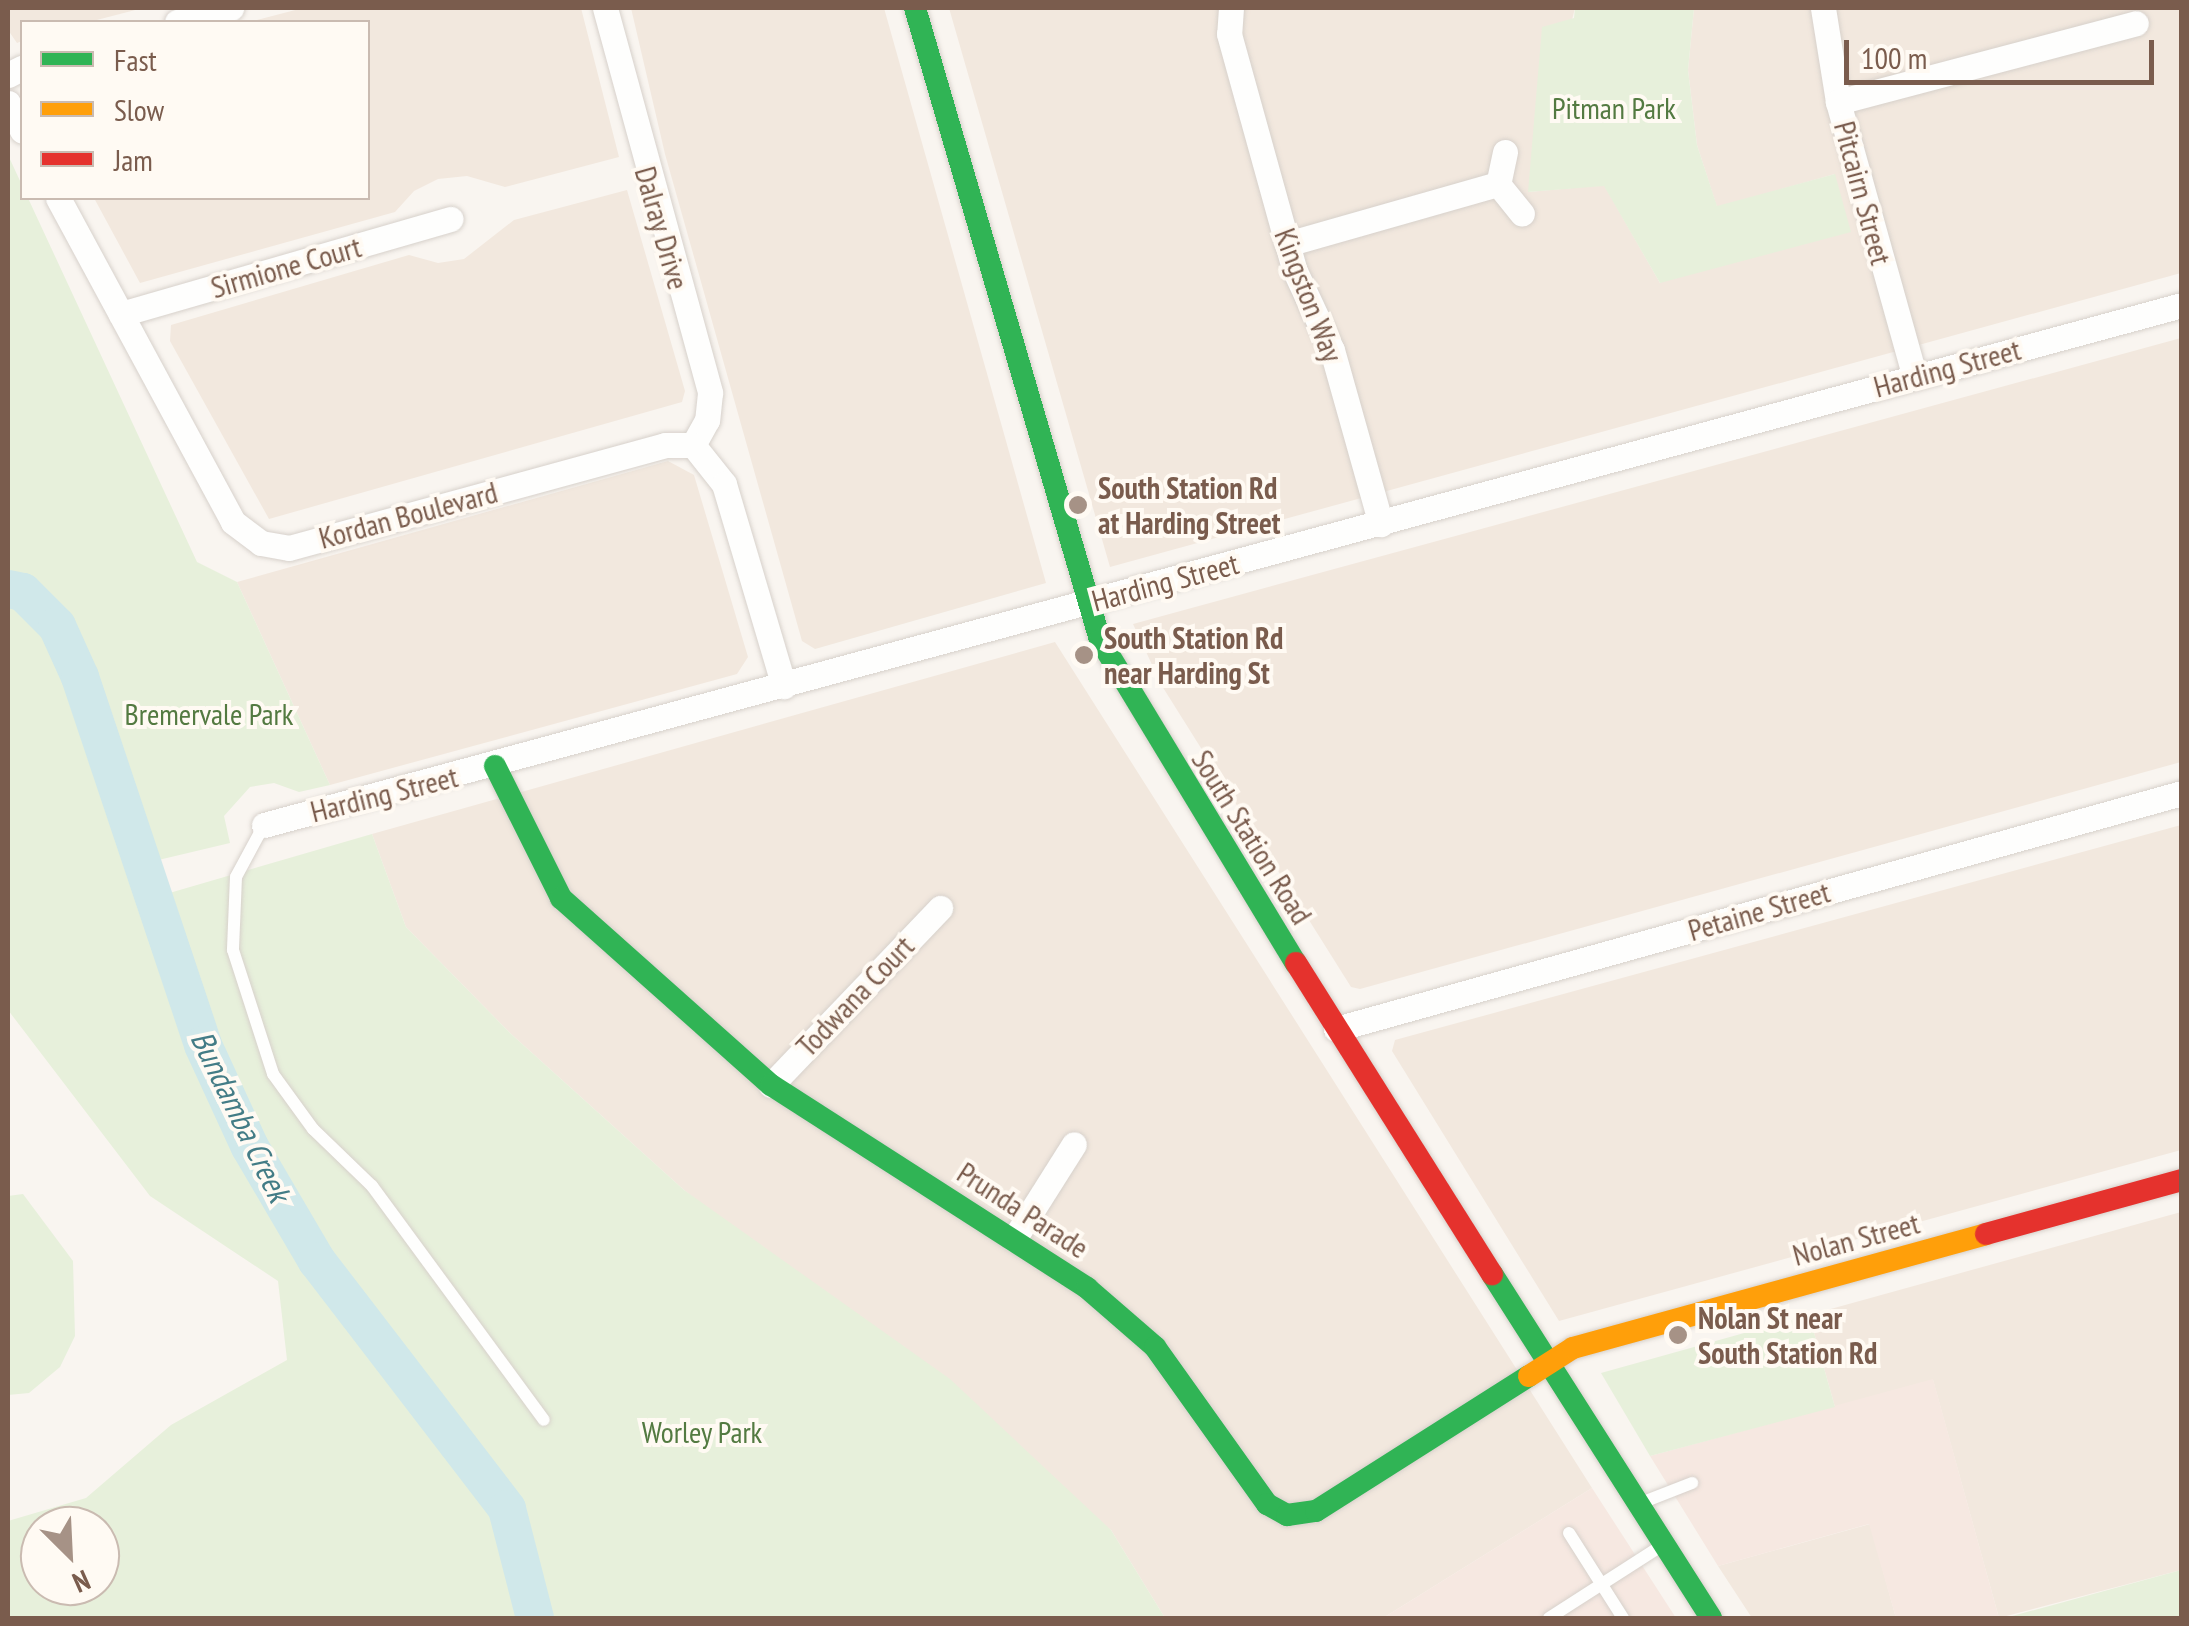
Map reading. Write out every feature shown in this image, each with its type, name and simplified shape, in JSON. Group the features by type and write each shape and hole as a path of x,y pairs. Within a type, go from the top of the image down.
{"street":[{"path":"185,20 231,8"},
{"name":"Dalray Drive","path":"604,8 710,393 706,420 693,445"},
{"name":"South Station Road","path":"916,8 1087,604 1133,702 1711,1618"},
{"name":"Kingston Way","path":"1231,8 1229,34 1287,244 1332,350 1381,524"},
{"name":"Pitcairn Street","path":"1823,8 1838,102 1915,377"},
{"path":"1838,102 2136,23"},
{"path":"8,103 20,127"},
{"path":"1498,184 1505,152"},
{"path":"1287,244 1498,184"},
{"path":"1498,184 1522,214"},
{"name":"Kordan Boulevard","path":"59,200 232,522 262,542 289,548 665,445 693,445"},
{"name":"Sirmione Court","path":"121,314 451,219"},
{"name":"Harding Street","path":"264,825 495,766 2182,304"},
{"path":"693,445 724,484 784,686"},
{"name":"Prunda Parade","path":"495,766 561,898 770,1084 1088,1288 1155,1347 1267,1504 1287,1515 1316,1511 1549,1362"},
{"name":"Petaine Street","path":"1336,1029 2182,794"},
{"name":"Todwana Court","path":"770,1084 940,908"},
{"path":"1014,1239 1074,1144"},
{"name":"Nolan Street","path":"1549,1362 1573,1348 2182,1180"}],"lane":[{"path":"264,825 236,877 233,950 273,1074 313,1129 372,1186 544,1420"},
{"path":"1639,1504 1692,1483"},
{"path":"1569,1533 1623,1618"},
{"path":"1550,1618 1663,1544"}],"shaded area":[{"path":"8,8 143,8 97,20 20,20 17,43 8,30"},
{"path":"303,8 581,8 619,157 505,187 467,176 438,179 414,191 395,212 140,283 95,200 370,200 370,20 257,20"},
{"path":"631,8 884,8 1046,583 815,649 802,641 665,154"},
{"path":"949,8 1575,8 1529,192 1604,185 1660,283 1835,174 1717,207 1697,145 1688,70 1694,8 2181,8 2181,273 1110,567"},
{"path":"627,190 685,391 682,402 269,519 170,341 171,325 409,255 438,263 464,259 514,220"},
{"path":"2181,338 2181,762 1360,989 1351,987 1162,686 1133,624"},
{"path":"668,461 694,475 748,657 737,674 330,785 237,582"},
{"path":"1055,642 1592,1488 1383,1618 1165,1618 1111,1530 684,1190 510,1033 406,927 372,834"},
{"path":"2181,825 2181,1150 1559,1321 1392,1051 1395,1040"},
{"path":"2181,1212 2181,1570 1999,1618 1933,1380 1835,1407 1809,1315"},
{"path":"1933,1379 1999,1618 1896,1618 1869,1524 1718,1566 1650,1456"},
{"path":"1592,1488 1676,1618 1383,1618"},
{"path":"1870,1524 1896,1618 1752,1618 1718,1566"}],"green space":[{"name":"Pitman Park","path":"1575,8 1694,8 1688,70 1697,145 1717,206 1835,174 1851,232 1660,283 1604,186 1528,192 1542,27 1574,18"},
{"path":"8,155 20,181 20,200 29,200 197,562 237,582 330,785 299,792 274,783 250,787 224,816 230,843 150,862 166,894 372,834 406,927 510,1033 684,1190 950,1379 1111,1530 1165,1618 8,1618 8,1521 20,1517 20,1606 120,1606 120,1506 59,1506 86,1498 171,1425 287,1360 278,1281 150,1196 8,1010"},
{"path":"23,1194 73,1261 75,1336 60,1367 29,1393 8,1395 8,1196"},
{"path":"1809,1315 1835,1407 1650,1456 1601,1373"},
{"path":"2181,1570 2181,1618 2005,1618"}],"waterway":[{"name":"Bundamba Creek","path":"8,589 23,592 57,626 80,677 203,1045 250,1147 317,1261 507,1509 535,1618"}],"traffic: fast":[{"path":"915,8 1100,640 1296,963"},
{"path":"495,766 561,898 771,1085 1087,1288 1155,1347 1267,1504 1287,1515 1316,1511 1529,1376"},
{"path":"1492,1274 1711,1618"}],"traffic: slow":[{"path":"1529,1376 1573,1348 1986,1234"}],"traffic: jam":[{"path":"1296,963 1492,1274"},
{"path":"1986,1234 2182,1180"}],"place":[{"name":"South Station Rd at Harding Street","path":"1078,505"},
{"name":"South Station Rd near Harding St","path":"1084,655"},
{"name":"Nolan St near South Station Rd","path":"1678,1335"}],"park label":[{"name":"Bremervale Park","path":"209,714"},
{"name":"Worley Park","path":"702,1432"}]}
